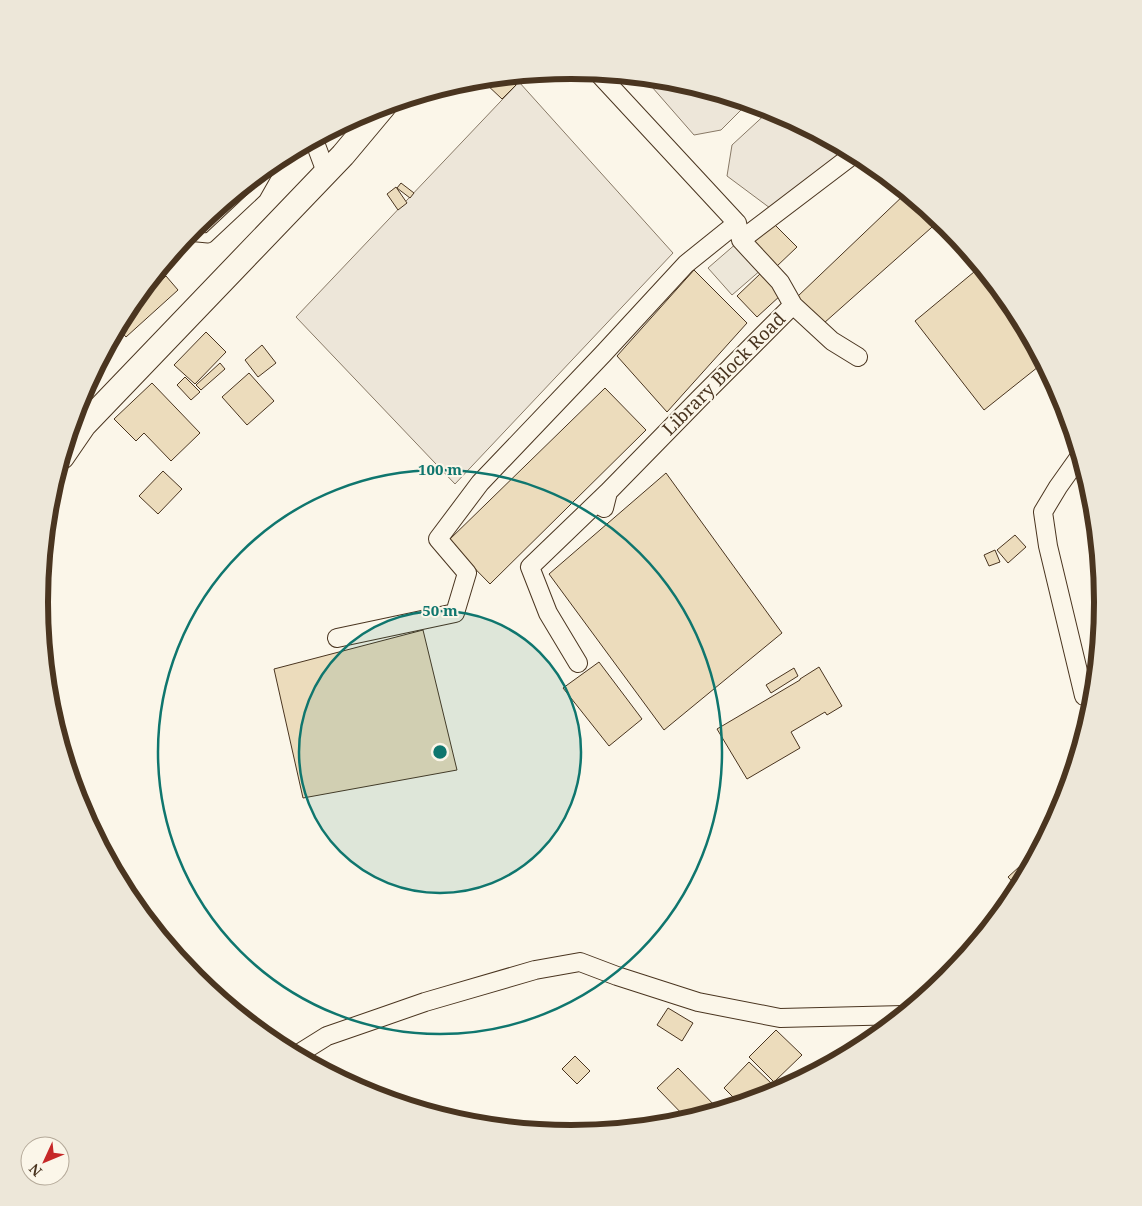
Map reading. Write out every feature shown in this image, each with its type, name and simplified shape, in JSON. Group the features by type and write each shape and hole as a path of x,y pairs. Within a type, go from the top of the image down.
{"main road":[{"path":"73,441 84,425 343,155 374,118"}],"street":[{"name":"Library Block Road","path":"578,663 548,613 530,567 606,500 700,398 793,305 780,282 739,232 607,81"},
{"path":"316,146 326,172"},
{"path":"337,638 455,613 467,572 438,540 480,483 686,264 739,232 847,159"},
{"path":"793,305 832,341 858,357"},
{"path":"1075,463 1043,512 1048,546 1084,696"},
{"path":"302,1052 327,1036 382,1016 535,970 580,962 698,1002 780,1018 893,1015"}],"lane":[{"path":"197,237 208,238 256,193 263,180"}],"shaded area":[{"path":"518,83 673,253 455,484 296,317"},
{"path":"652,87 706,97 743,108 721,130 694,135"},
{"path":"763,116 803,133 840,154 774,211 727,176 732,145"},
{"path":"738,242 762,269 732,295 708,268"}],"building":[{"path":"514,83 516,85 502,99 489,87"},
{"path":"401,183 414,193 410,198 397,188"},
{"path":"396,187 407,203 398,210 387,194"},
{"path":"902,197 933,226 824,323 797,297"},
{"path":"772,222 797,247 776,267 750,241"},
{"path":"694,270 747,323 667,412 617,356"},
{"path":"975,271 1006,312 1038,367 984,410 915,321"},
{"path":"761,273 781,295 757,317 737,296"},
{"path":"166,276 178,290 126,337 123,333 154,287"},
{"path":"206,332 226,352 195,384 174,365"},
{"path":"262,345 276,363 258,377 245,360"},
{"path":"220,363 225,369 201,390 196,385"},
{"path":"249,373 274,401 247,425 222,397"},
{"path":"185,377 200,392 191,400 177,385"},
{"path":"152,383 200,433 171,461 144,433 136,441 114,419"},
{"path":"605,388 646,430 490,584 448,541"},
{"path":"163,471 182,489 158,514 139,496"},
{"path":"666,473 782,633 664,730 549,574"},
{"path":"1015,535 1026,547 1008,563 997,550"},
{"path":"995,550 1000,562 989,566 984,555"},
{"path":"423,630 457,770 303,798 274,669"},
{"path":"599,662 642,719 609,746 563,688"},
{"path":"819,667 842,706 827,715 825,712 791,732 800,748 747,779 717,729"},
{"path":"794,668 798,676 771,693 766,685"},
{"path":"1027,860 1013,883 1008,877"},
{"path":"668,1008 693,1023 682,1041 657,1025"},
{"path":"776,1030 802,1055 774,1082 749,1057"},
{"path":"575,1056 590,1071 577,1084 562,1069"},
{"path":"749,1062 772,1084 768,1088 736,1100 724,1088"},
{"path":"678,1068 715,1106 682,1114 657,1088"}]}
